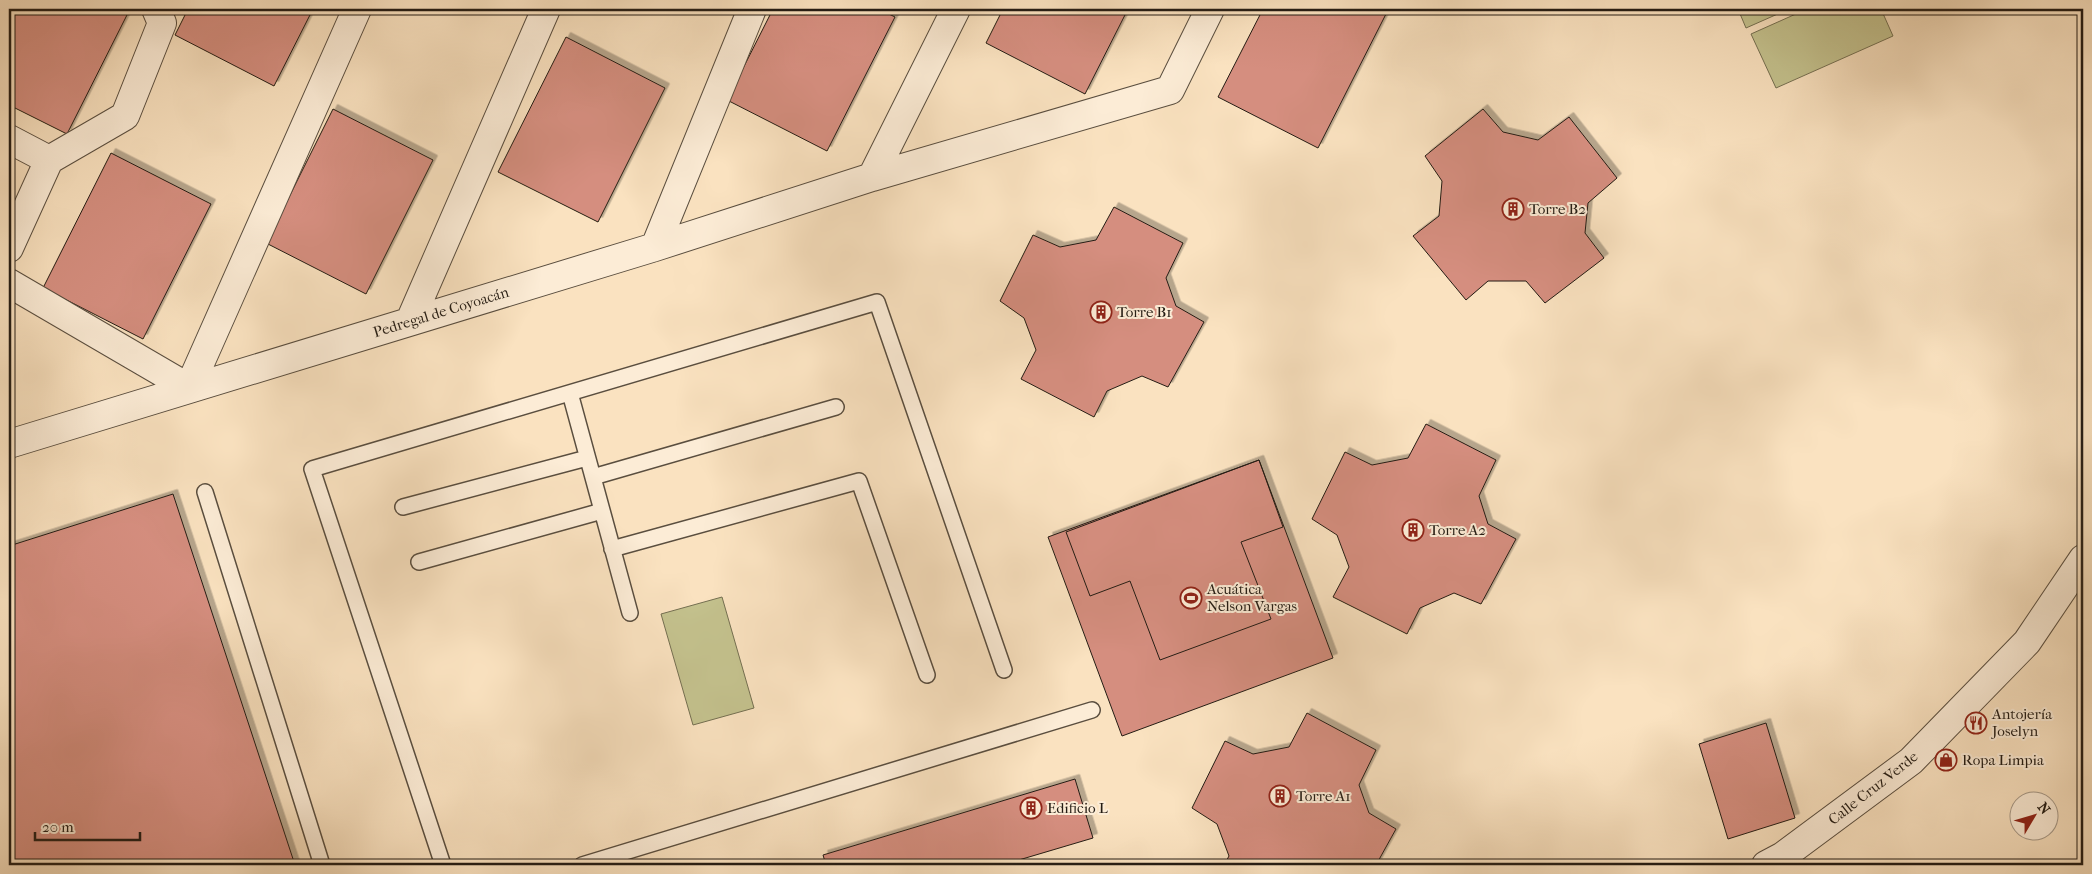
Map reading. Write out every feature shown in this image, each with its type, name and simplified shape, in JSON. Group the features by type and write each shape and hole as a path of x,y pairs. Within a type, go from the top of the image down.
{"street":[{"path":"9,248 49,160 125,116 162,23 156,9"},
{"path":"9,283 190,388 357,9"},
{"path":"410,321 546,9"},
{"path":"655,247 752,9"},
{"path":"872,177 956,9"},
{"name":"Pedregal de Coyoacán","path":"9,444 655,247 872,177 1170,90 1210,9"},
{"path":"9,139 49,160"},
{"name":"Calle Cruz Verde","path":"1778,862 1911,761 2027,642 2083,559"}],"lane":[{"path":"443,865 312,469 877,302 1004,670"},
{"path":"570,393 630,613"},
{"path":"592,477 836,407"},
{"path":"403,507 587,458"},
{"path":"612,549 859,481 927,674"},
{"path":"204,492 322,865"},
{"path":"419,562 602,511"},
{"path":"582,865 1092,710"}],"shaded area":[{"path":"1738,9 1789,9 1746,28"},
{"path":"1807,9 1881,9 1893,36 1776,88 1751,34"},
{"path":"722,597 754,708 693,725 661,614"}],"building":[{"path":"9,9 130,9 67,134 9,105"},
{"path":"188,9 313,9 274,86 175,35"},
{"path":"773,9 879,9 895,17 827,151 727,100"},
{"path":"1003,9 1128,9 1085,94 986,43"},
{"path":"1263,9 1376,9 1386,14 1318,148 1218,97"},
{"path":"566,37 665,88 598,222 498,172"},
{"path":"333,109 433,160 366,294 266,243"},
{"name":"Torre B2","path":"1483,109 1503,132 1538,140 1569,117 1617,178 1588,203 1585,233 1604,258 1545,303 1526,281 1488,281 1466,300 1413,236 1439,216 1442,181 1425,156"},
{"path":"111,153 211,204 143,339 43,288"},
{"name":"Torre B1","path":"1114,207 1183,243 1166,278 1176,306 1204,322 1168,387 1142,376 1107,391 1094,417 1021,379 1036,350 1024,318 1000,301 1033,235 1060,247 1096,240"},
{"name":"Torre A2","path":"1426,424 1496,460 1479,496 1488,524 1516,539 1481,604 1454,593 1420,608 1407,634 1333,597 1349,567 1337,535 1312,519 1345,452 1372,465 1408,458"},
{"name":"Acuática Nelson Vargas","path":"1259,460 1333,658 1122,736 1048,537"},
{"path":"1259,460 1283,527 1241,542 1271,619 1160,660 1130,581 1090,596 1066,532"},
{"path":"173,494 295,865 9,865 9,546"},
{"name":"Torre A1","path":"1307,713 1376,750 1359,785 1369,813 1396,829 1376,865 1224,865 1229,856 1217,824 1192,808 1225,741 1253,754 1289,747"},
{"path":"1766,723 1795,818 1728,839 1699,744"},
{"name":"Edificio L","path":"1075,779 1093,838 1002,865 826,865 823,855"}],"place":[{"name":"Torre B2","path":"1513,209"},
{"name":"Torre B1","path":"1101,312"},
{"name":"Torre A2","path":"1413,530"},
{"name":"Acuática Nelson Vargas","path":"1191,598"},
{"name":"Antojería Joselyn","path":"1976,723"},
{"name":"Ropa Limpia","path":"1946,760"},
{"name":"Torre A1","path":"1280,796"},
{"name":"Edificio L","path":"1031,808"}]}
